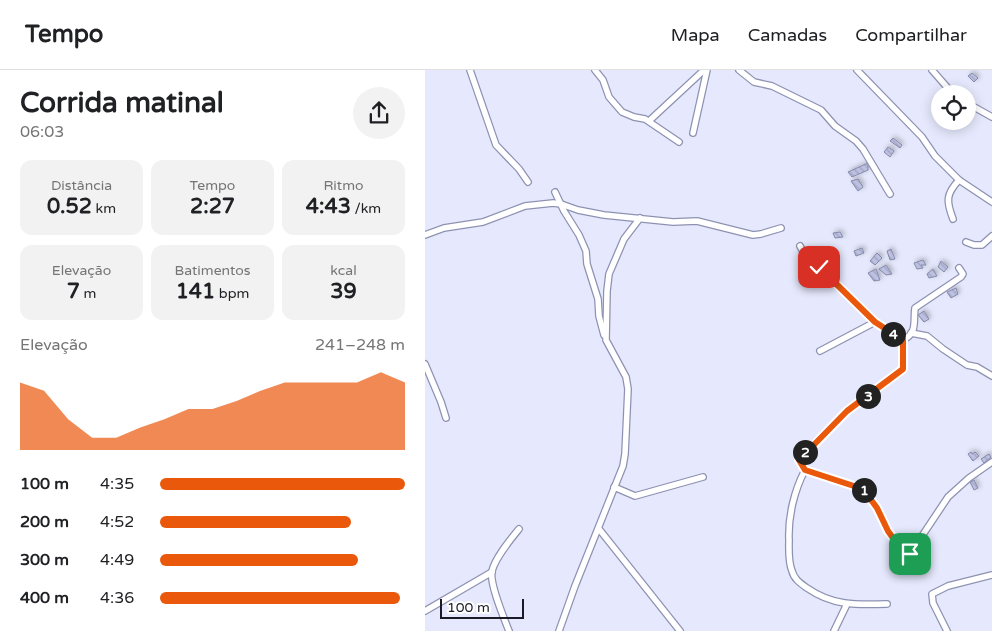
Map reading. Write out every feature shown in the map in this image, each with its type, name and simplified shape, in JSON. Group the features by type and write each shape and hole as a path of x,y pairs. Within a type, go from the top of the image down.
{"street":[{"path":"469,70 496,145 519,169 528,182"},
{"path":"595,70 603,80 609,97 622,112 649,121 679,142"},
{"path":"649,121 705,70"},
{"path":"693,133 705,70"},
{"path":"739,70 754,82 772,86 821,110 835,126 863,148 890,194"},
{"path":"857,70 922,137 935,156 959,180 992,202"},
{"path":"932,70 945,85"},
{"path":"976,109 992,117"},
{"path":"953,218 948,198 951,189 959,180"},
{"path":"555,192 586,251 587,264 598,299 602,330 626,377 628,388 623,466 559,631"},
{"path":"425,235 444,228 483,222 525,206 561,204 578,210 640,218 673,222 697,221 759,235 781,228"},
{"path":"606,340 609,274 624,239 640,218"},
{"path":"966,242 982,245 992,236"},
{"path":"800,246 808,261 819,267 875,322 903,340"},
{"path":"903,340 911,333 915,322 915,308 961,277 963,274 959,268"},
{"path":"821,351 875,322"},
{"path":"911,333 927,336 967,365 977,367 992,376"},
{"path":"903,340 903,369 847,411 800,457 799,460 805,470 863,489 877,508 892,538 907,556 948,497 969,478 992,462"},
{"path":"425,364 446,418"},
{"path":"805,470 796,493 788,530 789,562 795,579 819,596 847,604 887,604"},
{"path":"614,487 635,496 703,477"},
{"path":"425,611 492,572 507,544 519,528"},
{"path":"599,529 680,631"},
{"path":"492,572 494,587 509,631"},
{"path":"947,631 933,603 932,594 948,586 992,575"},
{"path":"834,631 847,604"}],"building":[{"path":"972,73 978,78 974,82 968,76"},
{"path":"893,138 902,145 900,148 890,141"},
{"path":"888,147 894,151 890,157 884,152"},
{"path":"868,163 868,170 852,177 848,172"},
{"path":"858,179 863,187 858,191 851,181"},
{"path":"840,232 843,237 835,238 833,233"},
{"path":"862,248 864,253 856,256 854,251"},
{"path":"891,249 895,259 890,260 887,251"},
{"path":"877,253 882,258 875,265 870,261"},
{"path":"923,260 926,265 921,265 923,268 917,269 914,263"},
{"path":"941,261 948,267 944,272 938,267"},
{"path":"886,265 892,274 886,275 879,269"},
{"path":"876,269 880,280 874,281 868,273"},
{"path":"933,269 937,276 929,278 927,274"},
{"path":"956,288 958,294 951,298 947,292"},
{"path":"924,311 929,319 924,322 918,315"},
{"path":"971,452 972,454 975,452 979,456 973,461 968,454"},
{"path":"989,454 991,457 984,463 981,459"},
{"path":"974,480 978,488 974,490 970,482"}],"route":[{"path":"819,267 875,322 903,340 903,369 847,411 799,460 805,470 863,489 877,508 888,531 897,544 906,556 910,554"}]}
